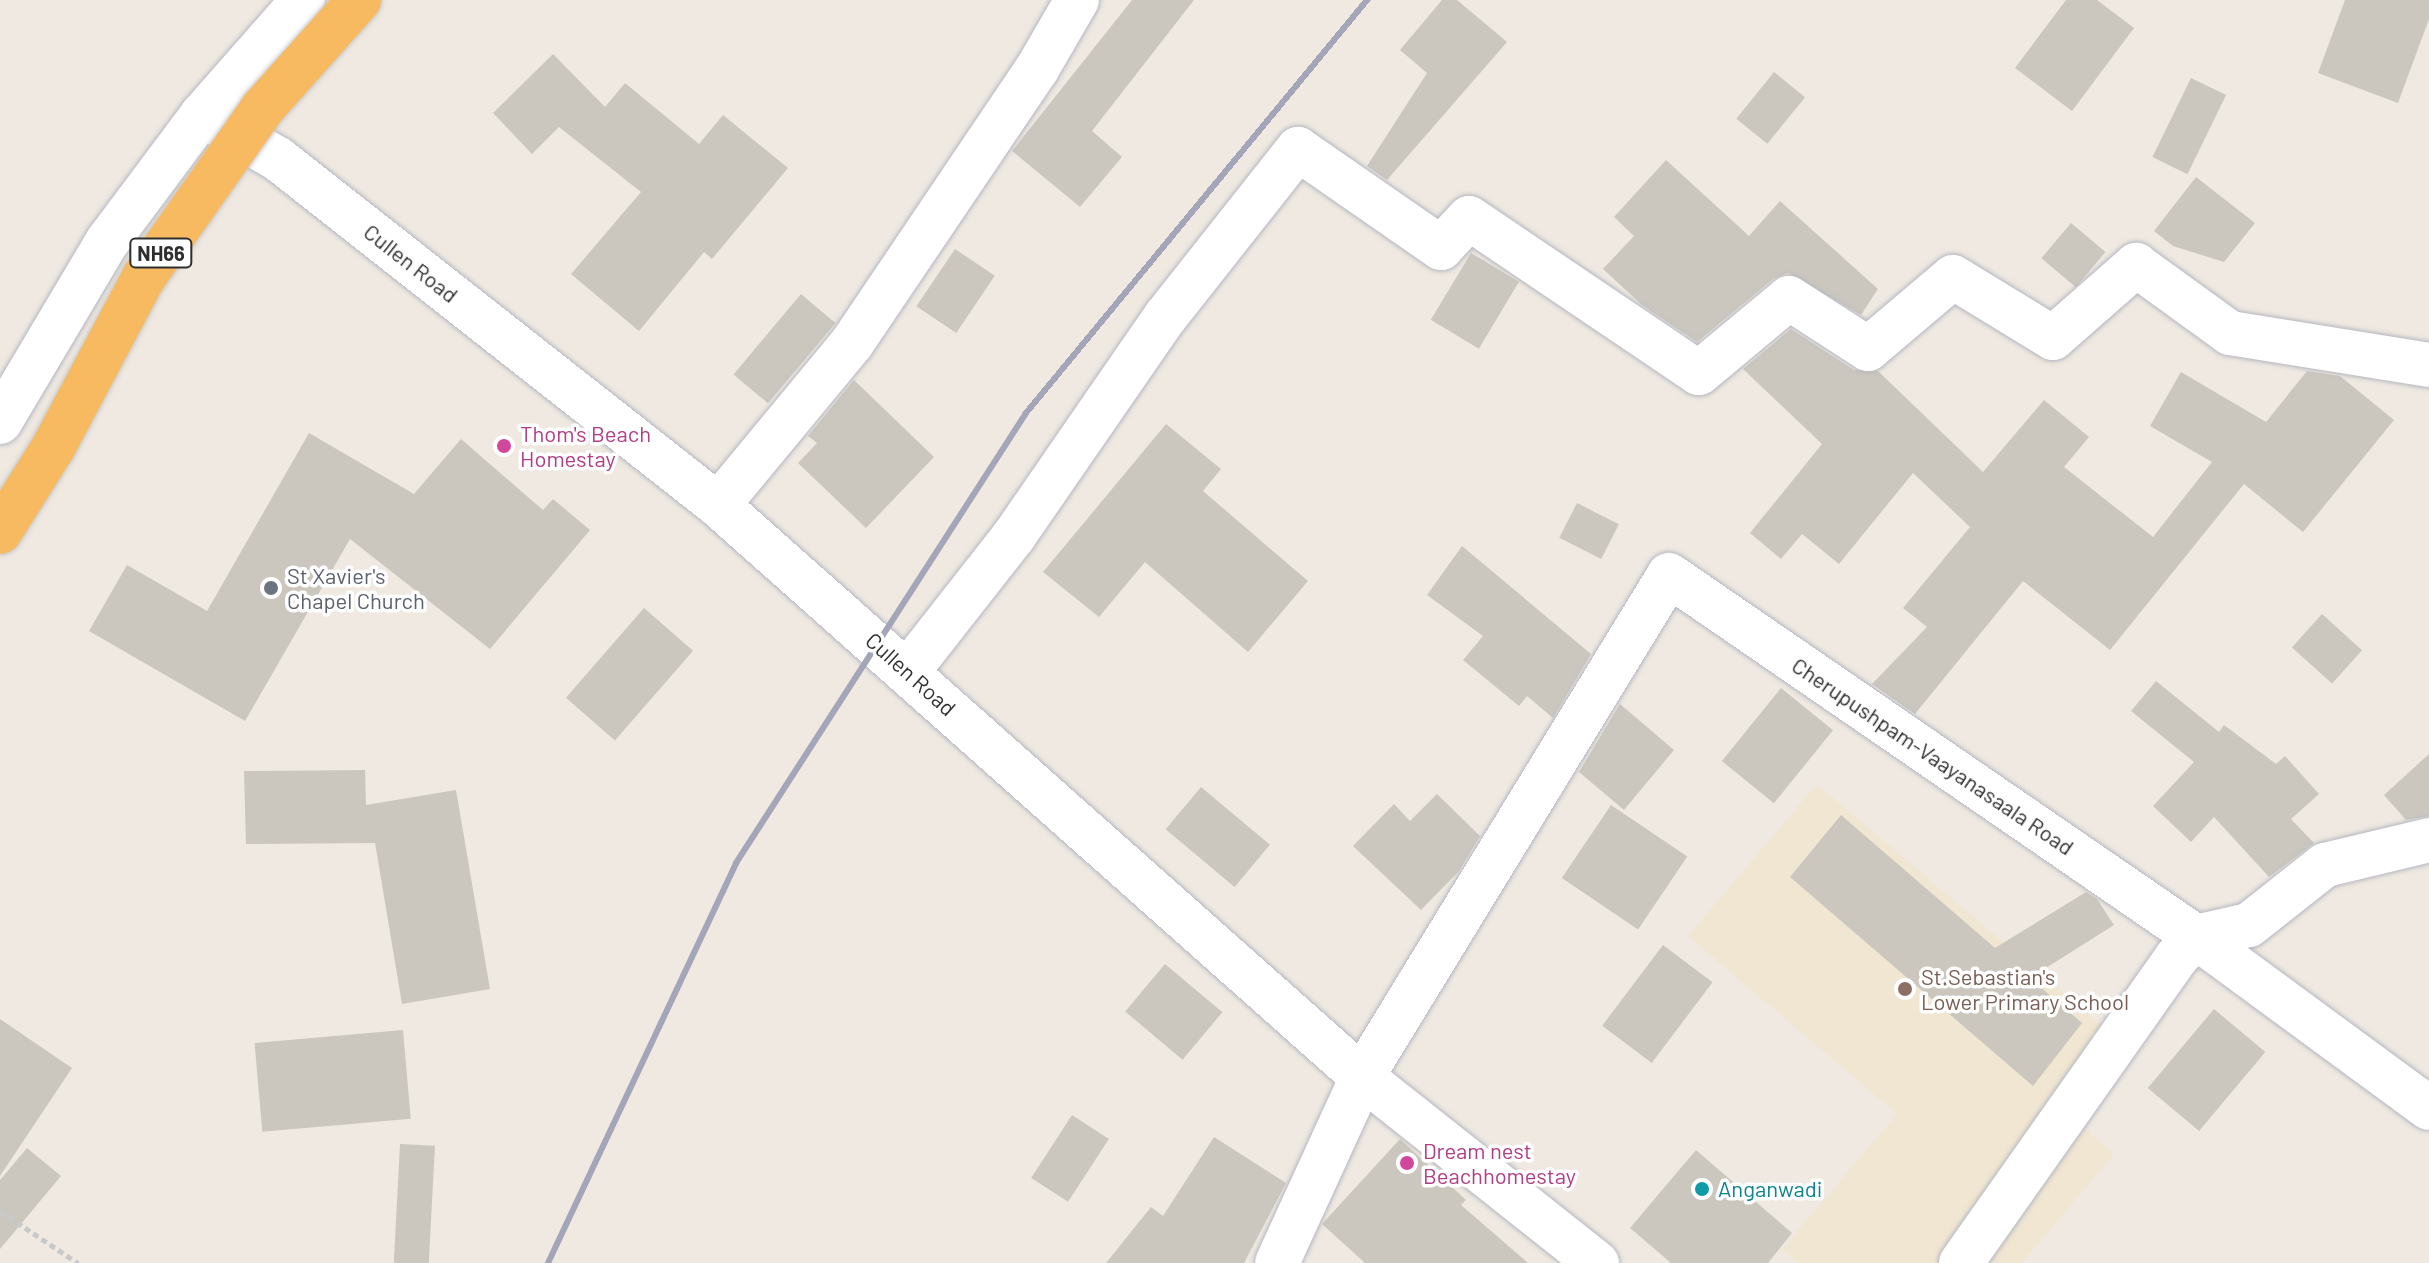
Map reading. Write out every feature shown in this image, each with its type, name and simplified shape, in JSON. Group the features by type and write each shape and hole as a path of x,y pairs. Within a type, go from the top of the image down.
{"highway":[{"name":"NH66","path":"0,532 53,448 144,277 262,109 359,0"}],"street":[{"path":"0,422 107,242 202,115 303,0"},
{"path":"718,505 852,343 1037,69 1077,0"},
{"name":"Cullen Road","path":"202,115 278,159 718,505 1362,1077 1597,1263"},
{"path":"908,671 1014,536 1166,316 1298,149 1441,248 1469,218 1699,373 1789,298 1868,349 1953,277 2053,338 2136,265 2230,333 2429,365"},
{"name":"Cherupushpam-Vaayanasaala Road","path":"1362,1077 1669,575 2196,937 2429,1108"},
{"path":"1961,1263 2176,958 2196,937 2249,925 2325,865 2426,842"},
{"path":"1277,1263 1362,1077"}],"path":[{"path":"0,1211 78,1263"}],"shaded area":[{"name":"St.Sebastian's Lower Primary School","path":"1817,784 2122,1043 2065,1111 2114,1154 2022,1263 1798,1263 1782,1249 1897,1114 1688,936"}],"building":[{"path":"1132,0 1194,0 1092,131 1122,157 1080,207 1012,151"},
{"path":"1442,0 1457,0 1507,42 1387,180 1367,166 1427,73 1400,50"},
{"path":"2066,0 2097,0 2134,28 2072,111 2015,68"},
{"path":"2345,0 2429,0 2429,19 2398,103 2318,73"},
{"path":"553,54 605,107 625,83 699,144 723,115 788,168 712,259 704,252 639,331 571,274 641,192 559,127 532,154 493,113"},
{"path":"1774,72 1805,97 1767,144 1736,119"},
{"path":"2191,78 2226,95 2187,174 2152,157"},
{"path":"1666,160 1749,236 1780,201 1878,289 1861,315 1788,273 1773,279 1697,342 1642,305 1603,269 1634,236 1614,217"},
{"path":"2196,177 2255,223 2224,262 2173,246 2154,231"},
{"path":"2071,223 2105,252 2076,287 2041,258"},
{"path":"955,249 995,276 956,333 916,306"},
{"path":"1471,253 1519,282 1479,349 1431,320"},
{"path":"801,294 835,323 768,403 734,374"},
{"path":"1791,329 1854,370 1878,371 1983,472 2044,400 2089,437 2064,467 2153,537 2212,462 2150,426 2181,372 2266,422 2307,371 2340,376 2394,420 2303,532 2244,484 2110,650 2023,581 1915,714 1872,684 1927,627 1903,608 1970,527 1913,473 1839,564 1802,534 1781,559 1750,533 1822,444 1743,369"},
{"path":"854,380 934,457 866,528 798,463 817,443 808,436"},
{"path":"1166,424 1221,469 1203,491 1308,581 1248,652 1145,562 1099,617 1043,572"},
{"path":"309,433 414,494 461,439 543,510 553,499 590,530 490,649 350,539 245,721 89,631 127,565 207,611"},
{"path":"1577,503 1619,524 1601,559 1559,538"},
{"path":"1462,546 1591,654 1553,718 1527,696 1519,706 1463,660 1483,636 1427,595"},
{"path":"644,608 693,651 615,740 566,698"},
{"path":"2322,614 2362,650 2332,684 2292,647"},
{"path":"2156,681 2219,732 2224,725 2276,764 2285,756 2319,794 2291,819 2314,843 2269,877 2214,817 2191,842 2153,806 2194,762 2131,711"},
{"path":"1781,688 1833,730 1774,803 1722,761"},
{"path":"1620,704 1674,750 1624,810 1579,772"},
{"path":"2429,754 2429,816 2406,820 2384,795"},
{"path":"365,770 366,805 456,790 490,989 402,1004 375,843 246,844 244,771"},
{"path":"1201,787 1270,845 1235,887 1166,829"},
{"path":"1437,794 1480,836 1459,871 1421,910 1353,846 1394,804 1410,821"},
{"path":"1611,805 1687,856 1638,929 1562,878"},
{"path":"1841,815 1995,948 2086,892 2097,899 2114,925 2030,978 2082,1023 2033,1086 1790,877"},
{"path":"1663,945 1713,982 1652,1063 1602,1026"},
{"path":"1165,964 1222,1012 1183,1060 1125,1011"},
{"path":"2214,1009 2265,1052 2199,1131 2148,1088"},
{"path":"0,1019 72,1068 0,1176"},
{"path":"403,1030 411,1119 262,1132 255,1043"},
{"path":"1072,1115 1109,1139 1068,1202 1031,1178"},
{"path":"1214,1137 1286,1183 1244,1263 1106,1263 1151,1207 1163,1216"},
{"path":"1400,1139 1466,1200 1461,1205 1528,1263 1365,1263 1322,1224"},
{"path":"400,1144 435,1146 429,1263 394,1263"},
{"path":"27,1148 61,1176 0,1249 0,1180"},
{"name":"Anganwadi","path":"1696,1150 1792,1233 1768,1263 1671,1263 1630,1228"}],"railway":[{"path":"548,1263 736,863 1026,413 1367,0"}],"place":[{"name":"Thom's Beach Homestay","path":"504,446"},
{"name":"St Xavier's Chapel Church","path":"271,588"},
{"name":"St.Sebastian's Lower Primary School","path":"1905,989"},
{"name":"Dream nest Beachhomestay","path":"1407,1163"},
{"name":"Anganwadi","path":"1702,1189"}]}
